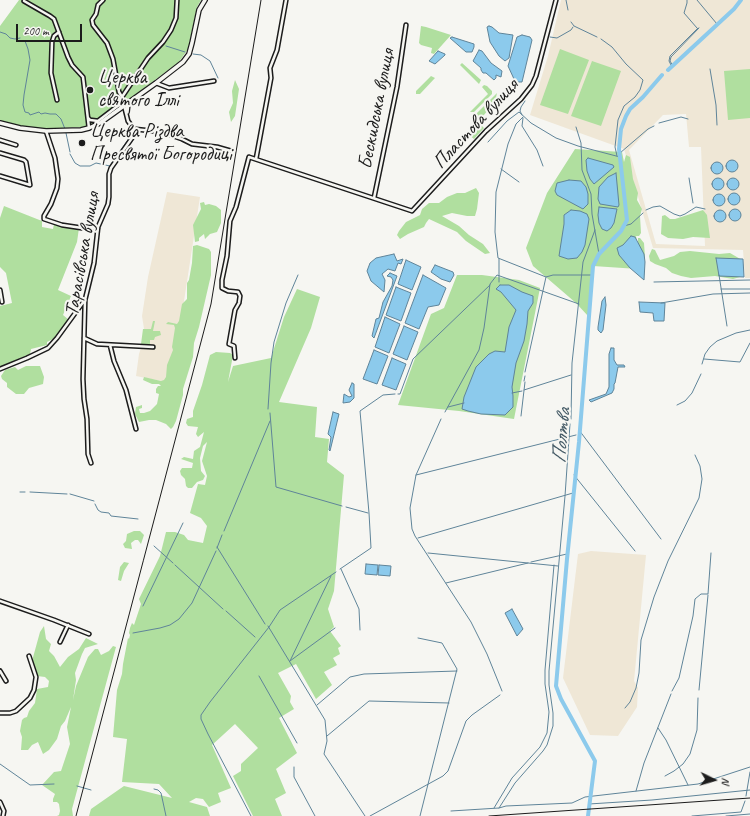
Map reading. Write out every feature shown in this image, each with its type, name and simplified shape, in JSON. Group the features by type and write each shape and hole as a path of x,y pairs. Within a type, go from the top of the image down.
{"main road":[{"path":"0,123 20,128 46,131 81,130 100,123 177,67 189,54 199,10 205,0"},
{"path":"126,104 127,112"},
{"path":"119,109 123,109 127,112"}],"street":[{"path":"88,117 90,120 98,121 119,105 126,104 119,92 113,59 107,42 93,25 92,20 96,14 98,5 103,0"},
{"path":"122,97 145,62 171,30 176,18 177,0"},
{"path":"256,159 271,78 270,68 276,50 286,0"},
{"name":"Пластова вулиця","path":"412,211 486,131 521,99 532,85 536,76 556,0"},
{"path":"24,1 53,18 70,61 84,77 89,128"},
{"name":"Бескидська вулиця","path":"374,198 397,87 406,25"},
{"path":"57,100 51,72 52,42 54,36 59,32"},
{"path":"156,83 169,88 214,81"},
{"path":"127,112 128,121 134,129 162,132 192,144 217,147 231,152"},
{"name":"Тарасівська вулиця","path":"91,463 88,454 87,415 83,390 85,300 97,247 98,227 108,204 109,174 111,168 132,138 134,129"},
{"path":"46,131 55,158 58,180 50,208 44,216 44,220 82,228 95,229 98,227"},
{"path":"0,140 16,145"},
{"path":"0,152 26,162 30,184 29,186 0,176"},
{"name":"Бескидська вулиця","path":"235,358 234,346 229,344 235,310 239,303 240,296 238,292 228,291 222,288 222,280 227,256 230,221 236,207 250,157 412,211"},
{"path":"0,290 2,302"},
{"path":"0,369 48,348 85,300"},
{"path":"84,338 97,344 110,346 135,345 153,347"},
{"path":"110,346 114,361 126,390 136,430"},
{"path":"0,601 89,634"},
{"path":"60,642 68,625"},
{"path":"0,713 10,713 16,711 30,698 34,690 36,677 29,656"},
{"path":"0,671 6,681"},
{"path":"0,802 4,811 3,816"}],"shaded area":[{"path":"561,0 750,0 750,278 745,278 743,250 653,248 624,149 530,115 548,56","holes":["686,114 689,147 701,147 705,246 656,244 629,150 663,115"]},
{"path":"167,192 200,197 182,314 166,382 136,376 139,354 145,335 142,316 148,277"},
{"path":"591,551 646,555 634,681 638,688 637,707 618,736 590,735 563,678 578,554"}],"green space":[{"path":"19,0 201,0 197,7 188,49 179,62 131,98 118,104 93,124 83,127 42,129 22,127 0,121 0,26"},
{"path":"421,26 451,35 434,54 431,53 432,48 419,43"},
{"path":"560,49 589,60 568,114 540,105"},
{"path":"592,61 621,71 601,126 571,116"},
{"path":"462,63 481,80 479,84 460,65"},
{"path":"750,69 750,118 728,120 724,71"},
{"path":"431,76 435,78 420,94 416,94 416,91"},
{"path":"235,80 239,89 235,116 231,122 229,112 233,103 232,91"},
{"path":"484,85 492,91 492,94 474,112 470,112 488,94 482,87"},
{"path":"497,93 495,102 478,122 473,117"},
{"path":"478,122 484,128 474,139 468,134"},
{"path":"575,149 622,152 624,162 626,155 630,157 633,179 638,193 637,200 642,209 640,216 641,233 639,236 636,236 638,247 638,238 640,238 644,243 645,258 638,269 593,266 588,316 576,303 533,266 526,248 547,193"},
{"path":"476,188 479,193 475,216 452,213 442,216 459,226 483,244 490,253 485,254 466,241 457,232 429,219 424,227 400,239 397,235 406,222 420,215 422,209 429,203 439,203 447,197 457,193 465,193"},
{"path":"204,202 205,205 209,204 216,206 221,210 221,223 217,232 210,234 205,239 204,234 199,238 199,241 195,242 193,225 201,209 200,203"},
{"path":"4,206 42,221 42,227 53,229 54,224 79,228 77,242 58,290 71,296 63,315 69,320 55,338 47,342 47,345 31,349 30,354 0,367 0,306 12,303 6,273 0,267 0,218"},
{"path":"703,210 707,215 710,238 668,238 661,234 662,216 665,215 670,219 675,219"},
{"path":"197,245 209,249 211,252 211,275 194,343 193,357 183,389 183,395 176,421 171,429 166,424 156,420 139,422 135,414 136,407 142,405 142,408 139,409 140,413 150,411 157,404 159,394 156,393 156,389 158,386 161,386 159,384 152,384 143,380 144,377 161,381 166,377 167,365 173,350 172,347 175,328 174,325 166,324 168,322 177,324 179,321 182,304 187,299 187,283 189,280 192,263 193,246"},
{"path":"652,249 655,250 660,260 674,256 680,252 690,251 719,254 730,253 742,260 743,274 740,277 733,279 715,276 691,278 681,276 672,273 666,268 650,261 649,256"},
{"path":"457,275 482,275 519,280 540,288 514,419 459,411 398,405 431,314 444,308"},
{"path":"297,289 320,297 311,328 279,402 317,407 315,437 329,439 327,462 344,475 334,591 328,609 334,627 330,631 341,646 338,648 340,654 333,658 337,665 324,672 332,685 316,699 296,664 278,673 291,696 290,702 294,709 279,718 297,753 276,769 286,793 275,799 282,816 253,816 233,776 241,771 241,764 258,748 235,724 212,745 231,788 218,793 221,802 209,807 203,799 196,798 189,802 207,807 210,816 89,816 91,809 124,786 172,798 159,784 122,782 127,739 113,737 117,690 122,674 130,628 132,623 134,625 141,604 139,599 160,556 166,532 175,532 184,535 188,540 203,543 207,526 201,518 190,513 198,484 205,485 207,476 202,461 207,442 203,446 200,458 201,471 205,476 203,480 197,482 192,488 188,488 180,471 182,468 192,468 193,463 181,459 184,457 193,459 194,451 200,447 204,432 198,437 196,434 198,427 188,426 186,423 187,419 193,417 193,411 210,355 216,352 230,353 233,355 228,382 233,366 271,358 284,317"},
{"path":"153,321 155,321 153,331 160,331 161,335 155,337 154,340 150,340 150,345 141,344 143,329 151,329"},
{"path":"26,366 40,366 44,377 43,384 29,388 24,394 16,394 7,387 7,383 1,376 5,370 15,367 18,370"},
{"path":"134,531 140,531 144,535 141,544 138,540 135,540 131,543 132,549 125,548 123,544 126,541 127,534"},
{"path":"124,562 129,563 124,571 121,581 118,580 120,567"},
{"path":"44,626 46,639 51,644 49,651 54,656 60,667 68,657 79,649 86,638 98,644 85,648 82,654 75,673 76,680 73,700 76,686 88,657 95,649 98,649 101,655 109,651 113,646 116,647 72,809 73,816 57,816 59,815 60,811 59,804 57,802 53,802 55,794 42,785 54,772 61,771 70,744 67,727 71,707 65,721 61,726 57,739 49,750 43,754 38,742 32,745 28,750 21,750 22,737 20,731 22,720 27,717 29,711 35,703 37,689 48,687 49,681 45,677 37,676 32,661 40,632"}],"water":[{"path":"489,26 499,33 513,35 509,58 505,61 499,56 490,42 487,27"},
{"path":"522,35 530,37 532,40 522,82 517,82 508,66 517,37"},
{"path":"452,37 474,44 472,52 466,52 450,38"},
{"path":"479,50 482,51 491,63 502,71 501,77 496,75 494,80 486,73 483,73 481,68 473,61"},
{"path":"438,51 445,55 435,64 429,61"},
{"path":"588,158 613,165 614,167 594,184 587,171 586,160"},
{"path":"730,160 734,160 738,166 734,172 730,172 726,168 726,164"},
{"path":"715,162 719,162 723,168 719,174 715,174 711,170 711,166"},
{"path":"616,173 618,207 600,204 598,199 599,187 608,177"},
{"path":"716,178 720,178 724,184 720,190 716,190 712,186 712,182"},
{"path":"731,178 735,178 739,184 735,190 731,190 727,186 727,182"},
{"path":"569,180 581,181 586,187 588,204 583,209 557,195 555,191 557,183"},
{"path":"732,193 736,193 740,199 736,205 732,205 728,201 728,197"},
{"path":"717,194 721,194 725,200 721,206 717,206 713,202 713,198"},
{"path":"599,207 617,209 614,223 607,231 602,229 599,223"},
{"path":"733,209 737,209 741,215 737,221 733,221 729,217 729,213"},
{"path":"571,210 580,211 587,214 589,219 585,245 582,252 577,258 568,259 559,256 564,215"},
{"path":"718,210 722,210 726,216 722,222 718,222 714,218 714,214"},
{"path":"631,236 635,237 644,254 644,280 630,268 619,255 617,248 623,245"},
{"path":"394,254 397,261 403,259 401,264 398,263 395,271 388,269 382,274 385,280 384,292 371,281 367,271 370,263 376,258"},
{"path":"716,258 743,259 744,277 719,276"},
{"path":"406,260 421,267 412,290 398,284"},
{"path":"435,265 453,272 454,275 450,282 441,279 431,272"},
{"path":"390,273 397,276 374,338 372,336 376,319 379,318 383,302 392,286 393,280 391,277 387,276"},
{"path":"423,275 446,288 439,305 428,307 419,329 405,323"},
{"path":"500,285 509,285 533,296 533,303 528,311 524,341 516,363 512,387 513,407 505,415 481,414 462,409 464,397 476,367 489,354 495,351 505,352 509,327 516,310 501,292 496,289"},
{"path":"396,287 411,293 401,321 386,315"},
{"path":"605,297 606,305 603,330 601,333 598,330 598,327 602,301"},
{"path":"639,302 665,303 664,321 654,321 653,313 640,312"},
{"path":"385,317 400,324 389,353 375,347"},
{"path":"404,326 418,332 407,360 393,354"},
{"path":"611,348 614,348 614,360 617,365 624,365 625,367 618,367 612,393 591,402 589,400 606,394 609,387 609,354"},
{"path":"374,350 388,356 377,384 363,379"},
{"path":"392,358 406,364 396,390 382,385"},
{"path":"352,383 354,384 354,398 350,402 343,403 344,394 349,397 352,396 349,390"},
{"path":"333,412 339,414 330,451 331,437 328,434"},
{"path":"366,564 378,565 377,575 365,574"},
{"path":"379,565 391,566 390,576 378,575"},
{"path":"512,609 523,629 517,636 505,613"}],"waterway":[{"path":"566,0 568,10"},
{"path":"687,0 684,13 697,28"},
{"path":"697,0 717,24"},
{"name":"Полтва","path":"668,70 734,9 741,0"},
{"path":"571,22 574,26 597,37"},
{"path":"550,37 557,38 571,30 573,27"},
{"path":"672,67 669,61 670,56 698,28"},
{"path":"673,66 670,61 671,57 699,28"},
{"path":"0,32 6,34 10,38 20,38"},
{"path":"601,39 612,47 626,64 643,80 640,90 635,97 624,106 618,120 615,147 617,156"},
{"path":"25,41 30,60 23,105 25,112 29,113 30,115 39,112 41,114 56,114 61,119 65,129"},
{"path":"166,46 185,52"},
{"path":"193,54 201,55 210,61 218,78"},
{"path":"710,69 716,105 717,125"},
{"name":"Полтва","path":"588,816 595,761 561,699 556,686 579,442 593,266 599,254 621,231 627,220 619,149 621,129 630,109 643,97 662,75"},
{"path":"522,115 520,111 525,101"},
{"path":"488,142 507,121 519,112 531,123 556,138 578,146 620,157"},
{"path":"523,117 516,124 508,144 496,192 495,232 498,258 546,277 553,275 592,275"},
{"path":"659,123 681,117 688,119"},
{"path":"523,118 522,126 537,150 543,166"},
{"path":"620,153 648,129 654,126"},
{"path":"131,136 132,127"},
{"path":"576,127 581,143 582,170 591,194 592,214 599,254"},
{"path":"66,133 70,152"},
{"path":"111,164 130,137"},
{"path":"70,154 75,163 80,166 90,166 96,163 110,166"},
{"path":"501,169 519,182"},
{"path":"689,178 693,203"},
{"path":"646,210 660,206 680,216 696,207 705,209"},
{"path":"624,226 631,224 643,213"},
{"path":"571,419 572,363 583,262 595,230"},
{"path":"499,259 499,282"},
{"path":"268,409 274,342 286,303 298,275"},
{"path":"445,412 479,350 484,328 490,284 497,275 579,304"},
{"path":"719,275 727,326"},
{"path":"525,372 546,277"},
{"path":"654,282 750,280"},
{"path":"398,394 400,394 413,359 490,285"},
{"path":"721,289 750,289"},
{"path":"661,303 713,294 750,293"},
{"path":"702,364 705,354 717,341 736,333 750,330"},
{"path":"704,359 740,362 750,343"},
{"path":"677,405 685,401 692,393 701,374"},
{"path":"524,390 571,375"},
{"path":"524,381 525,376"},
{"path":"521,416 525,382"},
{"path":"512,393 522,391"},
{"path":"340,569 371,548 360,411 383,395 395,394"},
{"path":"448,407 464,403"},
{"path":"270,413 276,487 342,506"},
{"path":"441,419 416,475 410,508 412,529 415,536 471,622 487,654 502,691"},
{"path":"224,531 270,421"},
{"path":"499,808 515,783 547,745 553,726 549,671 570,424"},
{"path":"579,430 661,539"},
{"path":"416,475 576,435"},
{"path":"625,708 630,702 636,688 639,673 641,640 654,597 668,561 699,498 702,479 700,466 695,455"},
{"path":"574,475 635,551"},
{"path":"20,492 25,492"},
{"path":"30,492 67,494"},
{"path":"418,538 573,493"},
{"path":"70,494 94,501"},
{"path":"95,504 98,510 109,513 111,516 138,519"},
{"path":"346,507 368,513"},
{"path":"143,606 183,523"},
{"path":"217,548 222,535"},
{"path":"154,546 173,563"},
{"path":"217,547 265,624"},
{"path":"133,633 170,625 179,619 192,603 216,551"},
{"path":"428,553 558,566"},
{"path":"672,691 679,678 693,616 695,599 701,594 708,594 711,553"},
{"path":"531,562 567,554"},
{"path":"446,583 528,563"},
{"path":"175,565 223,609"},
{"path":"494,808 512,778 540,747 547,733 549,712 545,684 545,670 554,565"},
{"path":"341,569 359,609 360,630"},
{"path":"251,816 208,734 201,719 201,715 269,627 280,610 336,572"},
{"path":"290,661 331,576"},
{"path":"699,690 708,595"},
{"path":"226,611 255,637"},
{"path":"268,626 325,720 327,741 324,754 365,816"},
{"path":"290,661 335,628"},
{"path":"418,638 442,643 457,669 420,816"},
{"path":"317,705 350,677 364,674 457,671"},
{"path":"259,676 297,743"},
{"path":"636,791 644,763 671,694"},
{"path":"370,816 443,776 448,771 466,721 500,695"},
{"path":"665,776 683,764 690,754 697,730 698,698"},
{"path":"327,736 369,701 449,703"},
{"path":"658,728 666,740 688,785"},
{"path":"0,764 30,785 54,784"},
{"path":"294,767 294,777 315,816"},
{"path":"451,811 499,808 506,806 572,803 585,797 698,784 750,767"},
{"path":"746,796 750,772"},
{"path":"77,786 91,790"},
{"path":"154,789 161,793 166,816"},
{"path":"589,804 652,800 750,790"},
{"path":"692,816 741,812 745,801"},
{"path":"726,816 750,814"}],"railway":[{"path":"76,816 211,304 261,0"},
{"path":"489,816 750,798"}],"place":[{"name":"Церква святого Іллі","path":"90,90"},
{"name":"Церква Різдва Пресвятої Богородиці","path":"82,143"}]}
